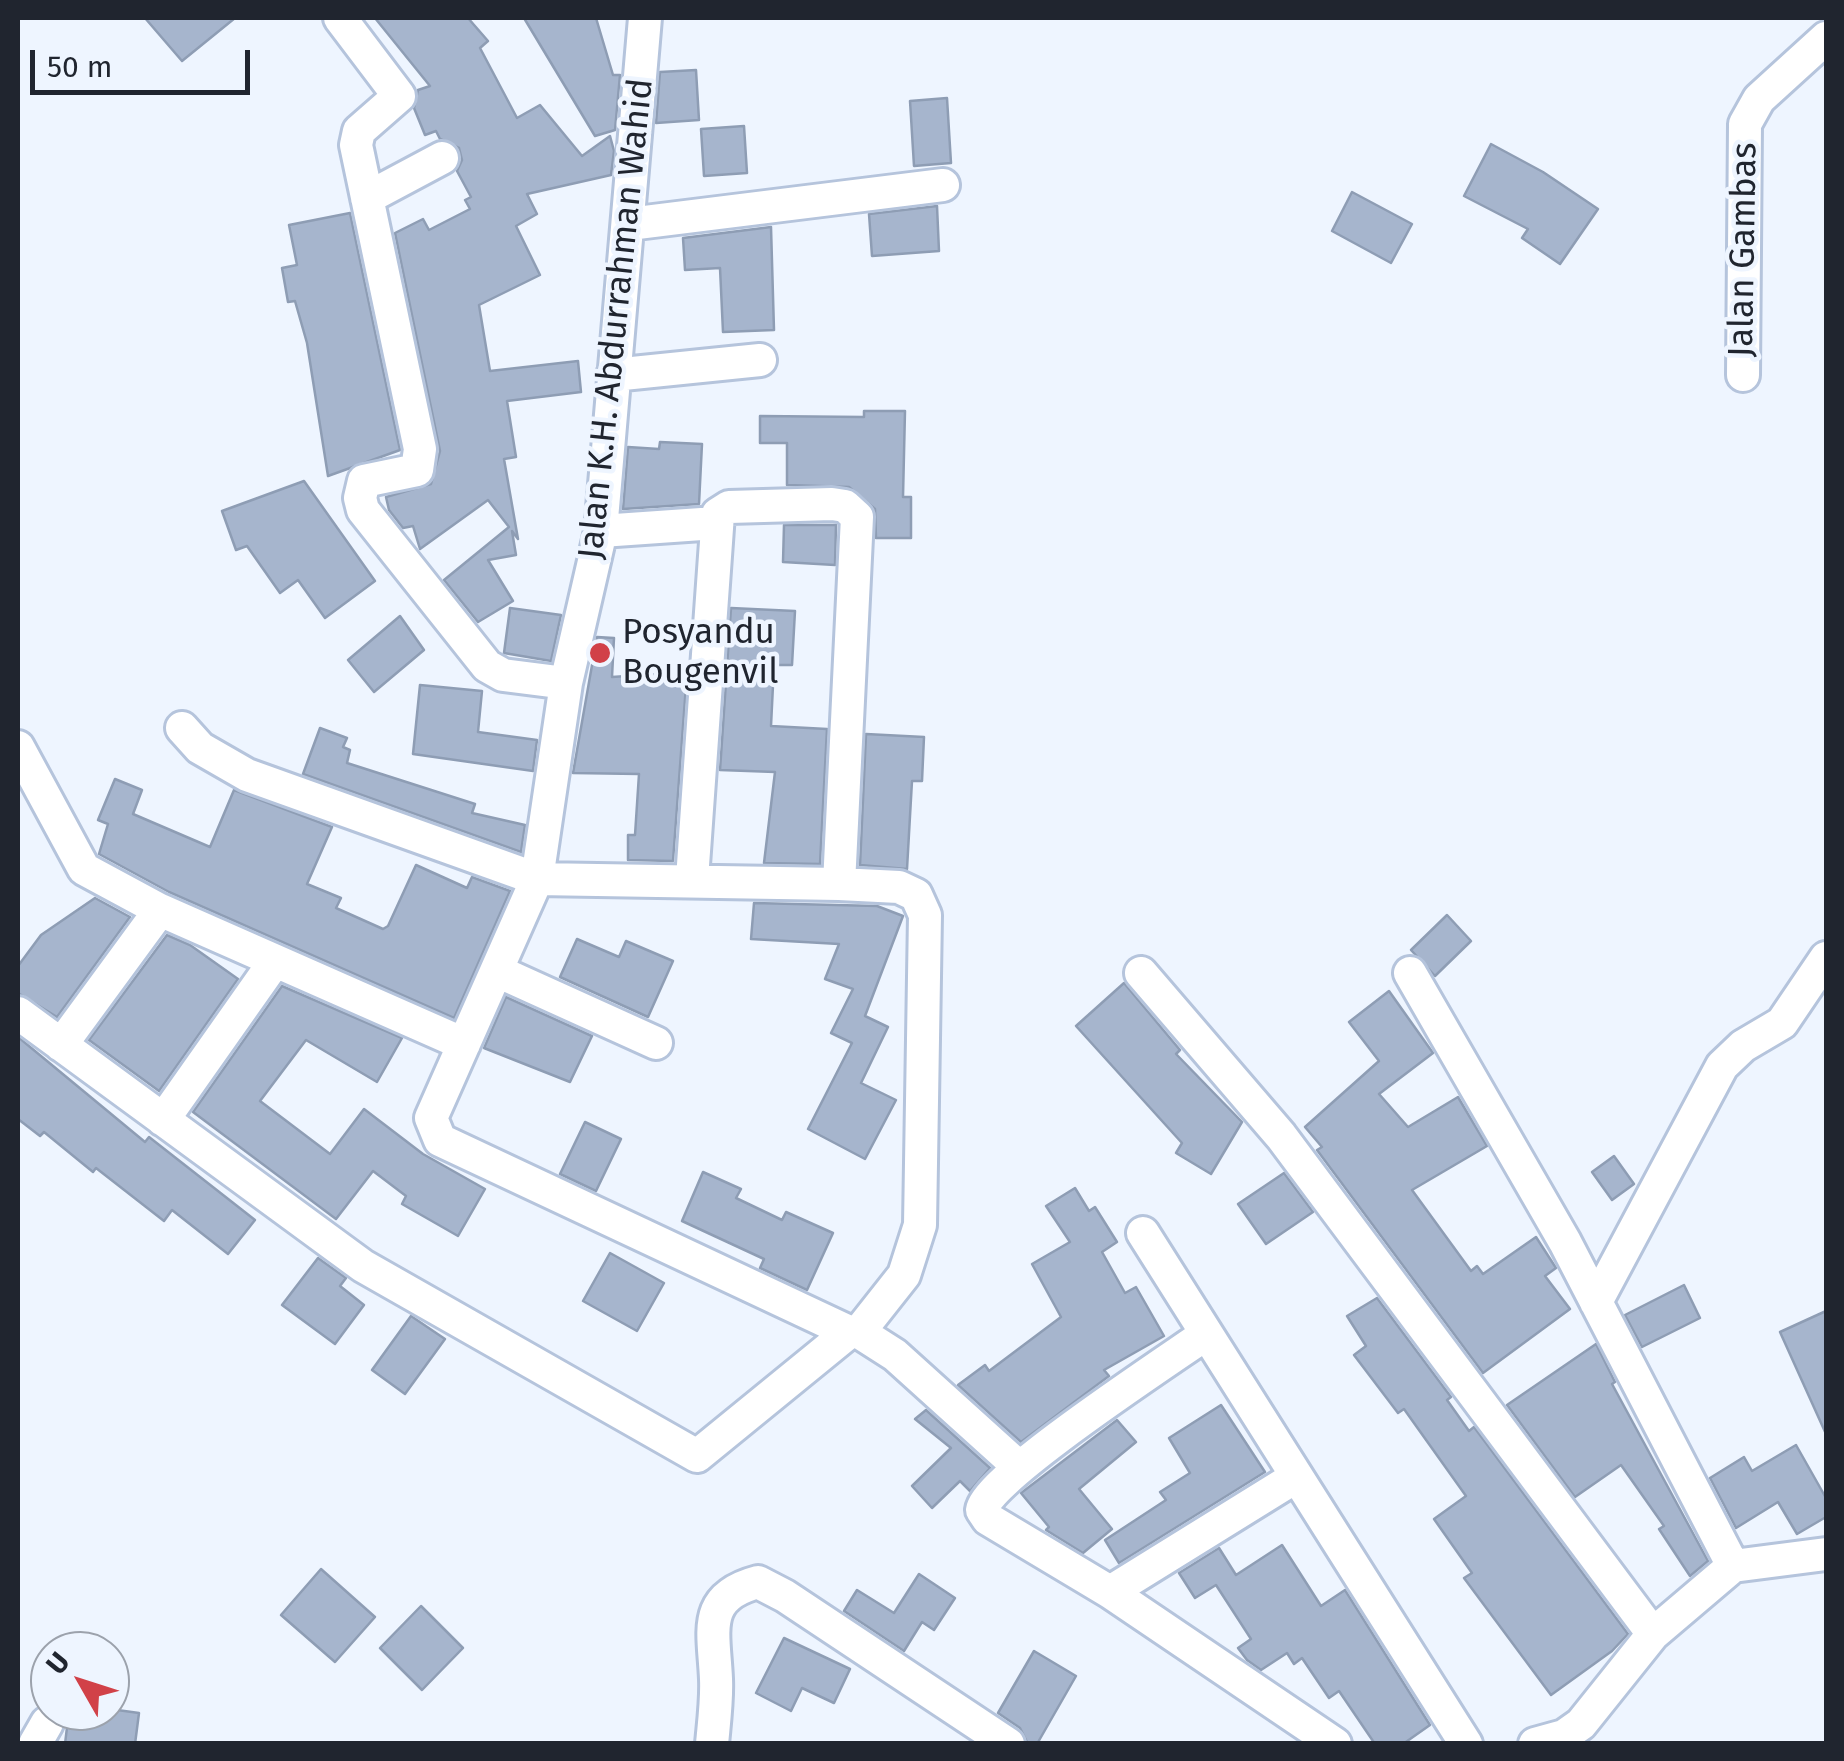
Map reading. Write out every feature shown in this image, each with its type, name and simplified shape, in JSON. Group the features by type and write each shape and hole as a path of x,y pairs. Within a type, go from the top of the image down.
{"street":[{"path":"340,18 399,96 358,132 356,145 420,461 408,474 364,481 360,498 363,510 487,666 504,674 566,683"},
{"name":"Jalan K.H. Abdurrahman Wahid","path":"645,18 629,224 612,375 602,531 566,683 538,880 430,1118 440,1140 896,1355 1018,1467"},
{"name":"Jalan Gambas","path":"1743,375 1746,124 1759,99 1826,38"},
{"path":"367,198 442,158"},
{"path":"629,224 943,185"},
{"path":"612,375 760,360"},
{"path":"692,879 718,514 730,506 832,504 845,506 857,517 839,884"},
{"path":"602,531 716,523"},
{"path":"18,1013 363,1266 697,1456 854,1332 904,1275 920,1225 925,915 916,895 908,890 839,884 692,879 538,880 247,775 200,748 182,728"},
{"path":"18,747 84,869 160,910 464,1044"},
{"path":"61,1045 160,910"},
{"path":"1596,1302 1722,1066 1743,1046 1782,1023 1826,958"},
{"path":"163,1120 275,961"},
{"path":"496,971 656,1043"},
{"path":"1141,973 1281,1136 1653,1634"},
{"path":"1410,973 1596,1302 1733,1566"},
{"path":"1142,1233 1466,1744"},
{"path":"1206,1334 1018,1467 985,1499 984,1516 1110,1592 1334,1744"},
{"path":"1110,1592 1294,1478"},
{"path":"1535,1744 1564,1736 1581,1724 1653,1634 1733,1566 1826,1554"},
{"path":"712,1744 716,1681 713,1625 718,1606 732,1589 758,1582 1008,1744"}],"building":[{"path":"145,18 235,18 182,61"},
{"path":"375,18 468,18 488,41 480,48 517,118 540,105 582,156 610,136 614,151 611,175 527,194 537,214 516,226 540,275 479,305 490,371 578,361 581,392 507,401 516,457 504,459 518,539 512,531 516,555 488,560 513,601 478,622 444,580 509,527 488,500 420,549 413,526 403,528 389,510 386,497 431,484 440,451 395,233 423,219 429,230 470,209 465,200 471,197 457,171 462,160 459,148 440,139 436,131 425,135 414,108 418,90 430,86"},
{"path":"524,18 596,18 613,75 620,75 615,130 595,136"},
{"path":"696,70 699,120 656,123 660,72"},
{"path":"947,98 951,163 914,166 910,101"},
{"path":"744,126 747,173 704,176 701,129"},
{"path":"1491,144 1543,172 1598,209 1560,264 1522,238 1528,229 1464,196"},
{"path":"1352,192 1412,224 1391,263 1332,231"},
{"path":"937,206 939,251 872,256 869,214"},
{"path":"350,213 400,450 328,476 307,343 295,301 288,302 282,268 297,265 289,225"},
{"path":"771,227 774,330 723,332 720,268 685,270 683,238"},
{"path":"864,411 905,411 903,497 911,497 911,538 876,538 875,509 849,487 787,485 787,443 760,443 760,416 864,417"},
{"path":"660,442 702,444 699,504 623,509 628,447 659,449"},
{"path":"304,481 375,581 325,618 298,580 280,593 247,546 236,550 222,511"},
{"path":"784,525 836,525 835,565 783,562"},
{"path":"510,608 561,615 551,661 504,653"},
{"path":"731,608 795,611 792,665 774,665 771,726 827,729 820,864 764,863 775,772 720,770"},
{"path":"400,616 424,650 374,692 348,660"},
{"path":"597,637 614,638 612,677 687,672 673,861 628,860 628,835 635,835 639,774 573,773"},
{"path":"420,685 482,691 478,732 537,740 533,771 413,754"},
{"path":"320,728 347,738 343,747 350,750 347,763 475,804 472,813 525,825 521,852 303,774"},
{"path":"866,734 924,737 922,781 912,781 907,869 860,865"},
{"path":"115,779 142,790 133,814 210,847 234,790 332,827 307,884 341,898 336,908 383,929 388,926 416,865 467,888 472,877 510,891 454,1018 169,892 99,854 108,824 98,820"},
{"path":"95,898 130,917 57,1017 18,993 18,966 41,935"},
{"path":"754,903 877,906 903,916 865,1016 888,1027 861,1083 896,1100 865,1159 808,1129 852,1043 831,1033 853,989 825,979 839,944 751,939"},
{"path":"1447,915 1471,941 1435,976 1411,950"},
{"path":"167,935 190,945 238,979 159,1091 89,1040"},
{"path":"577,939 619,957 626,941 673,961 648,1017 560,977"},
{"path":"1124,983 1180,1050 1176,1054 1242,1122 1211,1174 1176,1153 1182,1143 1076,1026"},
{"path":"282,986 402,1038 377,1082 306,1040 260,1101 330,1154 364,1109 423,1154 485,1189 458,1236 402,1204 406,1196 373,1171 336,1219 193,1112"},
{"path":"1389,991 1433,1053 1379,1094 1408,1127 1458,1097 1487,1146 1412,1190 1471,1271 1477,1266 1483,1274 1536,1237 1556,1268 1545,1276 1570,1309 1483,1373 1317,1150 1322,1147 1305,1127 1379,1061 1349,1022"},
{"path":"506,997 592,1036 570,1082 484,1048"},
{"path":"18,1037 145,1142 149,1137 255,1220 228,1254 172,1210 164,1221 96,1168 93,1172 44,1132 40,1136 18,1119"},
{"path":"585,1122 621,1139 596,1191 560,1174"},
{"path":"1614,1156 1634,1184 1612,1200 1592,1172"},
{"path":"703,1172 741,1189 736,1198 782,1220 786,1212 833,1233 807,1290 760,1268 764,1259 682,1221"},
{"path":"1284,1173 1313,1212 1266,1244 1238,1204"},
{"path":"1075,1188 1089,1211 1095,1207 1117,1242 1102,1252 1125,1293 1136,1287 1164,1336 1104,1370 1109,1376 1021,1442 958,1385 985,1365 989,1371 1061,1317 1032,1264 1070,1242 1046,1206"},
{"path":"610,1253 664,1283 637,1331 583,1301"},
{"path":"318,1258 346,1278 340,1286 364,1305 335,1344 282,1305"},
{"path":"1684,1285 1700,1318 1642,1347 1625,1315"},
{"path":"1377,1298 1451,1397 1447,1400 1469,1431 1474,1427 1628,1634 1612,1651 1551,1695 1464,1578 1472,1573 1434,1519 1466,1496 1404,1409 1398,1413 1354,1355 1366,1346 1347,1316"},
{"path":"1826,1311 1826,1434 1780,1332"},
{"path":"411,1316 445,1339 405,1394 372,1370"},
{"path":"1596,1344 1615,1382 1612,1384 1708,1561 1690,1576 1659,1529 1664,1526 1621,1465 1575,1497 1507,1405"},
{"path":"1221,1405 1265,1472 1119,1563 1105,1540 1166,1500 1160,1492 1190,1473 1169,1438"},
{"path":"926,1410 990,1468 970,1491 960,1481 932,1508 912,1486 951,1448 915,1419"},
{"path":"1117,1420 1136,1442 1079,1489 1112,1529 1083,1553 1046,1530 1049,1527 1021,1493"},
{"path":"1796,1445 1826,1498 1826,1517 1797,1534 1778,1502 1736,1528 1710,1478 1744,1457 1752,1471"},
{"path":"1282,1545 1321,1606 1345,1590 1430,1725 1403,1744 1375,1744 1339,1691 1329,1698 1302,1658 1294,1664 1287,1653 1261,1670 1247,1660 1238,1648 1251,1639 1216,1585 1195,1598 1179,1573 1219,1548 1236,1575"},
{"path":"321,1569 375,1617 335,1662 281,1615"},
{"path":"919,1574 955,1598 934,1630 922,1622 904,1651 844,1611 857,1590 894,1613"},
{"path":"421,1606 463,1648 422,1690 380,1648"},
{"path":"784,1638 850,1669 834,1703 802,1688 791,1711 756,1693"},
{"path":"1034,1651 1076,1676 1037,1744 1028,1744 1020,1728 998,1713"},
{"path":"130,1712 139,1713 135,1744 65,1744 67,1731 130,1731"}],"place":[{"name":"Posyandu Bougenvil","path":"600,653"}]}
